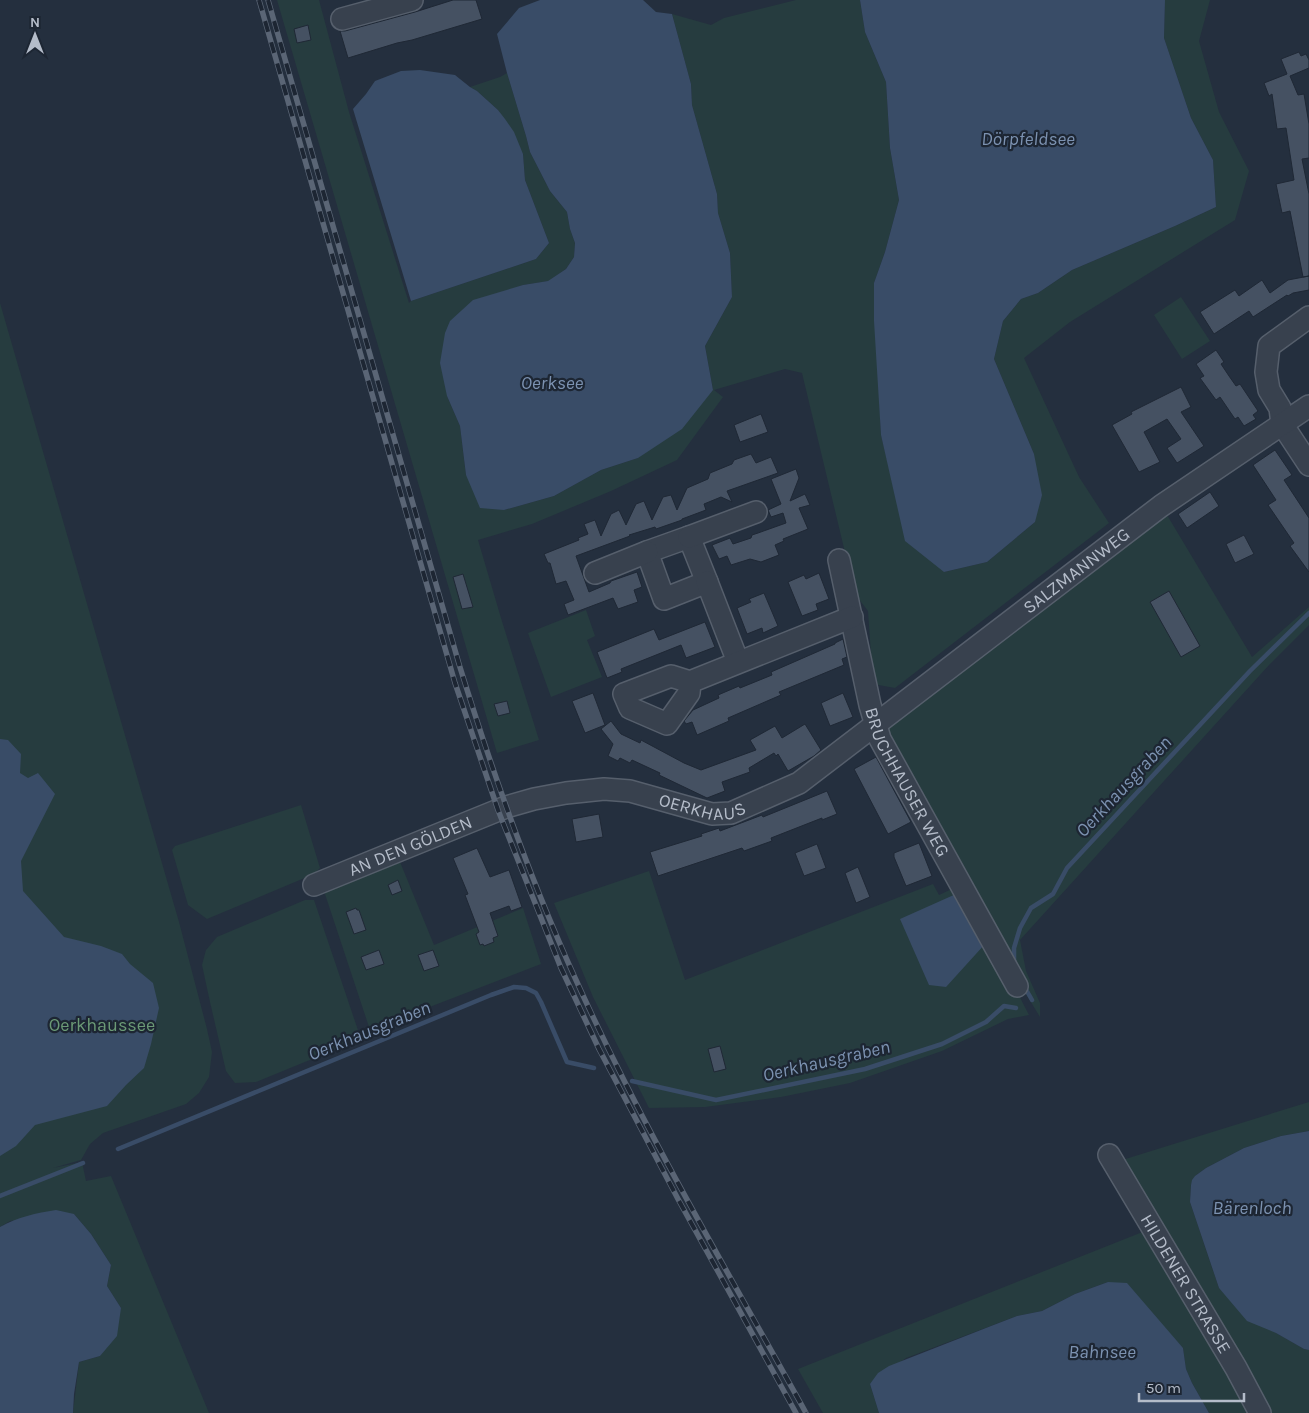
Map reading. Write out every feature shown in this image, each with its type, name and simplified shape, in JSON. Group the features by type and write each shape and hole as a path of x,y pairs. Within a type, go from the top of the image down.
{"street":[{"path":"342,19 406,1"},
{"path":"1308,460 1282,424 1280,408 1269,390 1266,372 1269,346 1309,317"},
{"name":"SALZMANNWEG","path":"876,725 1161,506 1309,406"},
{"path":"595,573 756,512"},
{"path":"689,537 738,662"},
{"path":"647,552 664,599 707,582"},
{"name":"BRUCHHAUSER WEG","path":"839,560 870,705 880,739 1017,986"},
{"path":"690,682 852,617"},
{"name":"OERKHAUS","path":"506,807 566,793 604,789 630,791 712,814 731,813 799,783 876,725"},
{"name":"AN DEN GÖLDEN","path":"314,885 506,807"},
{"name":"HILDENER STRASSE","path":"1109,1154 1236,1368 1260,1413"}],"green space":[{"path":"277,0 319,0 349,112 409,303 536,259 549,243 525,180 523,154 498,110 470,87 507,73 530,152 550,191 567,212 575,243 574,257 566,269 549,281 523,285 507,291 447,396 460,426 466,475 504,510 554,496 601,470 638,458 713,390 705,346 732,297 730,253 718,213 717,194 692,105 691,84 672,14 711,25 724,18 796,0 860,0 865,32 886,82 890,148 899,200 885,252 874,283 881,435 890,472 944,572 987,562 1035,522 1034,454 994,359 1003,321 1021,299 1038,293 1072,270 1216,207 1213,160 1191,118 1164,38 1165,0 1210,0 1199,41 1219,112 1249,171 1235,220 1070,322 1024,358 1079,477 1109,523 895,688 873,684 868,611 855,594 802,373 785,369 714,390 723,397 677,460 611,491 532,524 478,540 539,740 497,753"},
{"path":"1181,297 1210,341 1182,359 1154,315"},
{"name":"Oerkhaussee","path":"0,303 179,922 212,1052 209,1077 199,1093 186,1104 103,1133 90,1144 81,1160 53,1168 82,1162 86,1181 111,1176 209,1413 73,1413 79,1362 100,1356 121,1308 107,1286 111,1265 91,1234 74,1214 10,1221 0,1227"},
{"path":"1167,515 1252,657 1309,607 1309,625 1269,665 1020,940 1026,971 1040,1003 1040,1017 1010,968 886,736 888,724 1029,621"},
{"path":"586,610 595,636 587,640 602,677 551,697 528,633"},
{"path":"301,805 320,868 314,874 207,919 188,905 172,850 175,846"},
{"path":"398,857 434,945 523,908 541,964 370,1030 323,888"},
{"path":"649,871 685,980 933,884 939,895 956,887 1012,982 1029,1015 1008,1019 942,1051 850,1083 781,1097 705,1107 649,1108 593,997 554,903"},
{"path":"305,900 314,900 361,1039 256,1082 235,1083 226,1071 210,1002 202,965 206,950 217,937"},
{"path":"1309,1102 1309,1131 1281,1136 1244,1148 1206,1168 1195,1176 1191,1185 1190,1202 1219,1288 1276,1333 1309,1350 1309,1413 1209,1413 1186,1369 1183,1348 1108,1282 1075,1294 1042,1311 1017,1316 906,1358 870,1384 879,1413 823,1413 798,1369 1145,1231 1119,1161"}],"water":[{"name":"Oerksee","path":"540,0 643,0 656,12 672,14 691,84 692,105 717,194 718,213 730,253 732,297 705,346 713,390 682,429 638,458 601,470 554,496 504,510 480,508 466,475 460,426 447,396 440,363 445,333 450,321 473,300 523,285 548,281 566,269 574,257 575,243 567,212 550,191 530,152 497,34 519,8"},
{"name":"Dörpfeldsee","path":"860,0 1165,0 1164,38 1191,118 1213,160 1216,207 1072,270 1038,293 1021,299 1003,321 994,359 1034,454 1042,495 1035,522 987,562 944,572 905,541 881,435 874,321 874,283 885,252 899,200 890,148 886,82 865,32"},
{"path":"420,70 455,75 477,91 505,119 514,132 523,154 525,180 549,243 536,259 411,301 353,109 375,81 401,71"},
{"name":"Oerkhaussee","path":"0,739 8,740 21,754 20,773 28,778 38,773 55,794 21,861 23,891 64,937 101,946 122,954 130,964 153,983 159,1008 144,1068 107,1106 35,1125 16,1146 0,1156"},
{"path":"956,894 985,944 946,987 929,985 900,919"},
{"name":"Bärenloch","path":"1309,1131 1309,1350 1247,1321 1219,1288 1190,1202 1192,1180 1206,1168 1244,1148 1281,1136"},
{"path":"56,1210 74,1214 91,1234 111,1265 107,1286 121,1308 117,1336 100,1356 79,1362 73,1413 0,1413 0,1227 27,1216"},
{"name":"Bahnsee","path":"1108,1282 1127,1283 1183,1348 1186,1369 1209,1413 879,1413 870,1384 878,1373 889,1366 1017,1316 1042,1311 1075,1294"}],"building":[{"path":"453,0 476,0 482,19 348,58 340,31 415,12"},
{"path":"308,25 311,40 297,43 294,29"},
{"path":"1299,52 1301,56 1306,54 1309,60 1309,68 1290,76 1298,95 1304,94 1309,124 1309,158 1302,159 1309,194 1309,276 1303,277 1290,211 1282,213 1276,184 1294,180 1286,128 1277,129 1272,94 1269,96 1264,83 1287,74 1281,59"},
{"path":"1309,276 1309,290 1287,295 1253,317 1249,311 1214,334 1200,312 1235,290 1239,296 1262,280 1270,293 1288,280"},
{"path":"1216,350 1224,362 1221,364 1229,376 1236,386 1240,384 1258,411 1253,415 1256,419 1244,426 1238,417 1235,419 1220,397 1216,400 1200,378 1204,376 1196,364"},
{"path":"1181,387 1191,407 1181,412 1204,446 1177,463 1167,448 1181,439 1167,419 1144,432 1160,462 1139,472 1112,425 1132,414 1131,412"},
{"path":"761,414 768,432 740,442 734,425"},
{"path":"1275,450 1292,475 1284,480 1309,518 1309,572 1290,546 1294,543 1268,505 1276,500 1253,465"},
{"path":"751,454 756,463 771,457 778,473 727,491 732,502 721,497 704,504 706,510 682,520 656,529 655,527 629,535 576,556 589,592 611,581 637,572 642,587 634,590 638,602 618,609 613,598 568,615 564,604 574,600 566,581 556,584 550,563 548,563 544,554 579,540 578,538 588,534 584,524 595,520 601,536 611,514 619,510 626,525 636,504 644,501 652,520 663,497 671,495 677,510 687,488 708,479 710,473 732,464 734,460"},
{"path":"796,469 799,478 790,501 805,494 810,505 799,508 808,529 783,539 784,541 775,545 779,555 761,562 750,559 731,565 727,556 719,559 712,545 730,538 733,544 786,523 783,513 771,517 768,510 781,504 771,479"},
{"path":"1210,492 1219,506 1187,528 1178,514"},
{"path":"1244,535 1254,554 1235,563 1226,544"},
{"path":"819,573 829,599 816,604 818,610 802,616 788,582 804,575 806,579"},
{"path":"463,574 473,607 462,609 453,577"},
{"path":"1169,591 1200,646 1181,657 1150,602"},
{"path":"764,593 778,626 763,633 762,628 747,634 737,608 751,602 749,599"},
{"path":"705,622 715,647 686,658 681,645 621,669 622,672 607,678 597,652 654,629 659,640"},
{"path":"843,639 847,657 842,659 844,665 779,692 781,695 728,718 729,721 697,735 692,722 686,724 684,721 693,710 719,698 718,695 772,675 771,672"},
{"path":"593,693 605,725 585,733 572,701"},
{"path":"843,693 853,717 830,726 821,703"},
{"path":"507,701 510,713 498,716 494,704"},
{"path":"611,721 621,734 640,743 641,740 701,770 756,750 750,740 775,726 782,738 805,724 821,750 788,771 778,754 776,756 774,753 749,768 750,772 722,782 725,791 707,798 632,760 630,763 620,758 618,761 608,756 613,744 601,729"},
{"path":"876,757 911,822 888,834 854,769"},
{"path":"827,791 837,814 771,838 772,841 744,851 742,848 658,876 650,852 702,836 701,834 719,828 720,831 762,815 763,817"},
{"path":"599,814 603,837 576,842 572,819"},
{"path":"919,843 932,876 906,886 894,853"},
{"path":"817,844 826,868 804,876 795,853"},
{"path":"477,848 490,877 509,870 522,907 511,911 509,906 490,913 498,936 493,938 494,942 484,946 483,944 480,945 476,934 479,932 465,895 468,894 453,858"},
{"path":"858,867 870,897 856,903 845,873"},
{"path":"398,880 402,891 392,895 388,885"},
{"path":"356,908 359,910 366,930 354,934 346,912"},
{"path":"379,950 384,964 366,970 361,957"},
{"path":"433,950 439,966 424,971 418,955"},
{"path":"720,1046 726,1069 714,1072 708,1049"}],"waterway":[{"name":"Oerkhausgraben","path":"1014,963 1014,948 1020,928 1031,908 1053,894 1067,868 1250,671 1309,613"},
{"name":"Oerkhausgraben","path":"1024,986 1032,1000"},
{"name":"Oerkhausgraben","path":"118,1149 514,987 526,988 536,993 567,1062 594,1068"},
{"name":"Oerkhausgraben","path":"632,1081 716,1100 865,1069 942,1044 986,1022 1004,1006 1016,1008"},
{"name":"Oerkhausgraben","path":"0,1196 83,1163"}],"railway":[{"path":"259,0 455,683 498,810 561,968 599,1049 678,1199 796,1413"},
{"path":"268,0 459,664 498,784 527,863 576,980 629,1090 686,1199 806,1413"}]}
